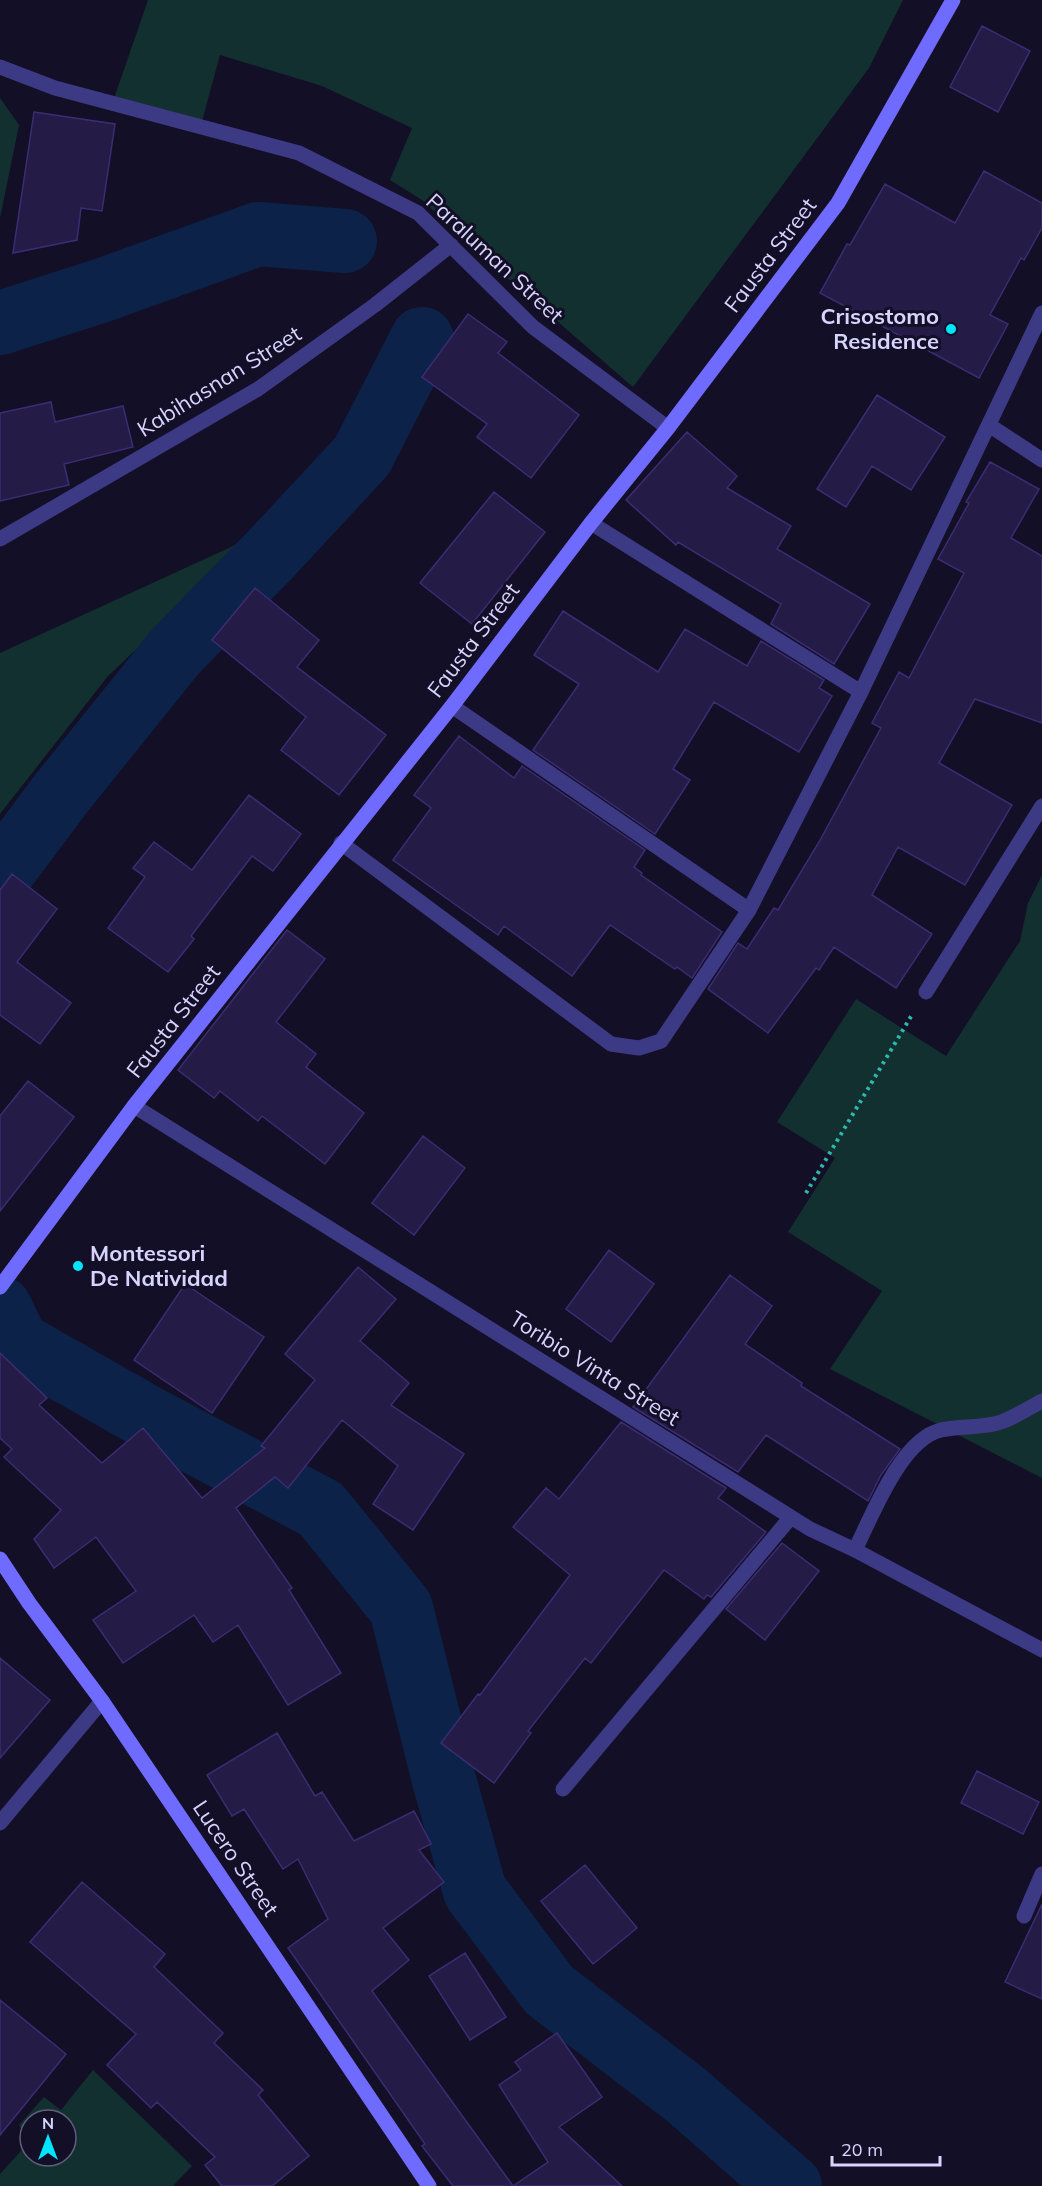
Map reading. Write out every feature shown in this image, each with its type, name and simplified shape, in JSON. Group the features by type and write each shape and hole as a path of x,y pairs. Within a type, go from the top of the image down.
{"street":[{"name":"Fausta Street","path":"0,1287 134,1106 452,706 591,523 668,428 838,202 952,0"},
{"name":"Paraluman Street","path":"0,67 55,88 298,153 418,213 532,327 668,428"},
{"name":"Kabihasnan Street","path":"0,538 258,389 375,305 450,245"},
{"path":"341,843 610,1044 639,1048 661,1041 749,910 861,692 1042,313"},
{"path":"989,425 1042,460"},
{"path":"591,523 861,692"},
{"path":"452,706 749,910"},
{"path":"926,992 1042,806"},
{"name":"Toribio Vinta Street","path":"134,1106 810,1529 855,1550 1042,1650"},
{"path":"855,1550 885,1488 912,1446 939,1430 1001,1422 1042,1401"},
{"path":"563,1789 791,1517"},
{"name":"Lucero Street","path":"0,1559 29,1603 102,1701 429,2186"},
{"path":"0,1823 102,1701"},
{"path":"1024,1916 1042,1874"}],"path":[{"path":"806,1193 926,992"}],"green space":[{"path":"148,0 903,0 869,68 633,387 499,271 422,200 390,180 412,128 322,86 220,55 199,132 110,110"},
{"path":"0,98 19,125 0,218"},
{"path":"257,535 108,676 0,814 0,653"},
{"path":"1042,875 1042,1478 830,1369 882,1291 788,1232 835,1158 777,1122 856,999 946,1056 1020,941 1028,903"},
{"path":"93,2070 192,2166 173,2186 0,2186 0,2174 18,2154 18,2168 78,2168 78,2108 63,2108"},
{"path":"44,2097 58,2108 34,2108"}],"building":[{"path":"982,26 1030,51 998,112 950,87"},
{"path":"34,112 115,124 102,211 81,208 77,240 13,253"},
{"path":"984,171 1042,203 1042,228 1024,260 1021,258 990,315 1008,324 979,378 820,293 847,244 850,245 885,184 955,223"},
{"path":"468,314 507,342 498,353 579,415 531,478 477,437 487,424 422,377"},
{"path":"877,395 945,437 911,490 872,466 846,507 817,489"},
{"path":"51,402 55,422 123,406 133,447 64,464 69,485 0,501 0,413"},
{"path":"687,432 737,476 727,488 791,526 777,549 870,604 834,664 771,624 781,604 678,542 676,545 626,500"},
{"path":"990,462 1039,489 1011,538 1042,556 1042,723 975,699 939,763 1012,805 965,885 898,847 872,895 932,934 896,988 834,947 819,970 816,968 768,1033 708,989 738,943 747,949 774,908 778,910 819,842 881,728 872,723 899,672 909,678 964,573 938,559 969,503 966,502"},
{"path":"494,492 545,532 472,624 420,583"},
{"path":"255,588 319,640 297,667 386,735 339,795 281,750 306,717 212,640"},
{"path":"563,611 658,672 685,629 747,666 761,641 824,680 819,688 832,696 799,752 714,702 673,769 690,780 655,834 533,750 579,684 534,655"},
{"path":"459,736 514,778 522,766 645,850 634,867 642,873 641,875 722,932 692,978 610,925 572,976 504,926 498,935 393,860 431,808 414,795"},
{"path":"249,795 301,834 273,871 252,856 191,936 194,939 168,972 108,928 145,877 133,868 154,842 192,870"},
{"path":"12,874 57,909 17,962 71,1003 40,1044 0,1015 0,890"},
{"path":"287,930 325,959 276,1022 316,1054 306,1067 364,1113 325,1164 262,1116 258,1121 220,1091 214,1098 178,1070"},
{"path":"28,1081 74,1117 0,1211 0,1116"},
{"path":"423,1136 465,1168 414,1235 372,1203"},
{"path":"609,1250 654,1284 611,1342 566,1309"},
{"path":"358,1267 396,1299 360,1341 409,1383 391,1405 464,1454 413,1530 373,1504 398,1466 342,1420 288,1488 275,1477 236,1508 292,1588 289,1590 341,1673 288,1705 238,1625 213,1642 194,1615 123,1663 93,1620 136,1591 96,1537 54,1568 34,1539 61,1510 4,1457 12,1449 0,1438 0,1353 47,1398 39,1405 102,1463 143,1428 202,1498 265,1448 261,1446 315,1380 285,1354"},
{"path":"730,1275 772,1306 745,1344 802,1383 801,1386 900,1449 881,1475 868,1501 766,1435 738,1472 633,1407"},
{"path":"185,1284 264,1337 212,1413 134,1360"},
{"path":"621,1422 726,1488 718,1498 766,1532 711,1597 707,1595 704,1599 664,1570 591,1663 585,1658 528,1731 531,1733 494,1783 441,1743 570,1575 513,1527 546,1488 559,1499"},
{"path":"782,1543 819,1571 765,1640 726,1609"},
{"path":"0,1658 50,1700 0,1758"},
{"path":"277,1733 315,1796 322,1792 354,1841 414,1811 431,1844 419,1850 444,1882 383,1928 409,1960 372,1991 513,2186 453,2186 422,2146 425,2144 288,1948 328,1919 298,1859 283,1869 244,1809 232,1816 207,1775"},
{"path":"977,1771 1039,1802 1023,1834 961,1803"},
{"path":"585,1865 637,1928 593,1964 541,1901"},
{"path":"82,1882 165,1954 154,1967 223,2033 214,2043 263,2090 258,2095 309,2156 272,2186 222,2186 205,2165 215,2157 157,2102 151,2108 107,2065 136,2034 30,1942"},
{"path":"1042,1904 1042,1999 1005,1982"},
{"path":"465,1953 506,2017 470,2040 429,1976"},
{"path":"0,2000 66,2054 22,2108 18,2108 18,2113 0,2135"},
{"path":"557,2033 602,2097 559,2127 622,2186 513,2186 548,2162 499,2085 521,2070 515,2062"}],"waterway":[{"path":"0,323 103,290 258,234 345,241"},
{"path":"0,875 60,795 175,652 362,456 422,339"},
{"path":"0,1308 17,1343 147,1417 321,1509 401,1608 444,1780 475,1891 549,1990 686,2095 790,2186"}],"place":[{"name":"Crisostomo Residence","path":"951,329"},
{"name":"Montessori De Natividad","path":"78,1266"}]}
